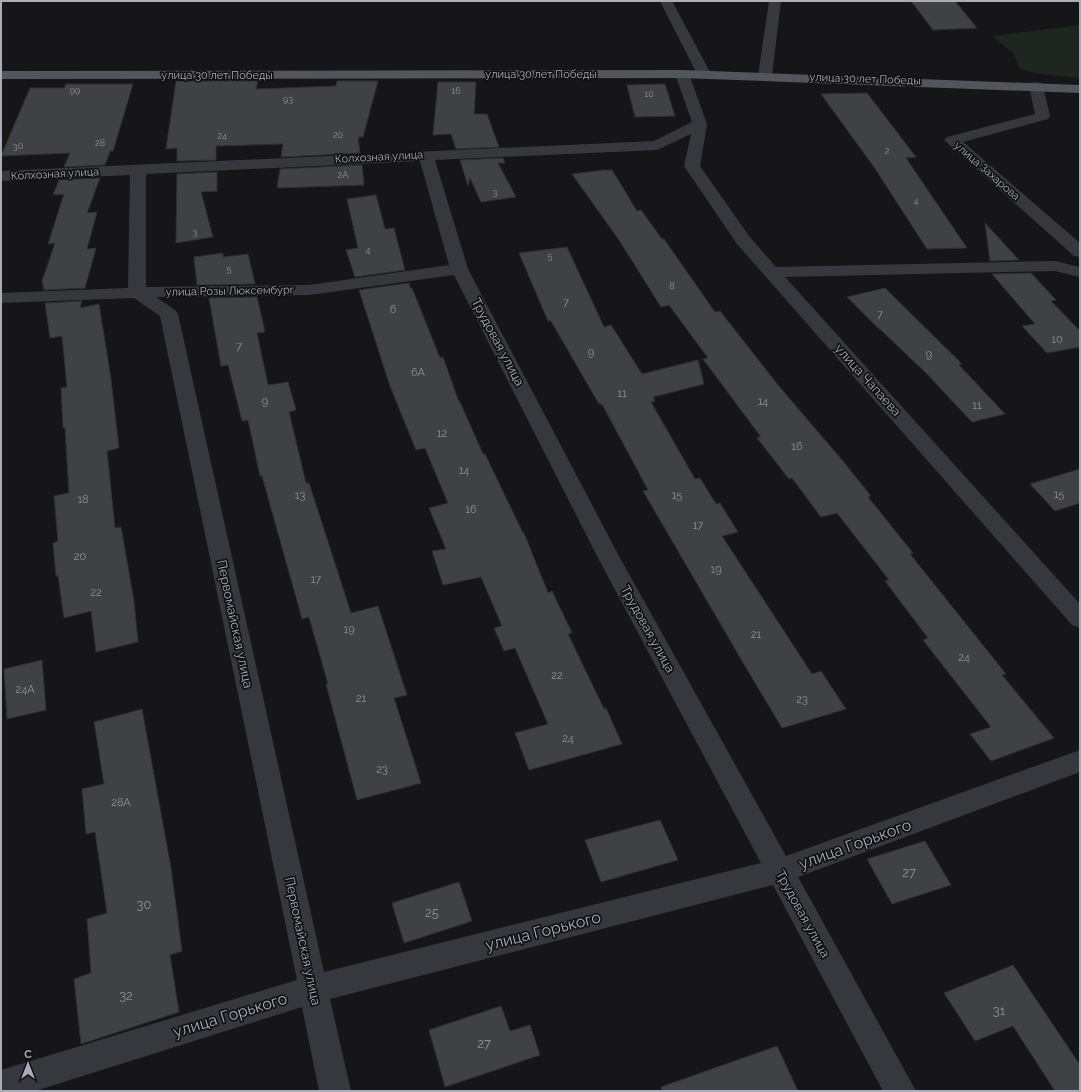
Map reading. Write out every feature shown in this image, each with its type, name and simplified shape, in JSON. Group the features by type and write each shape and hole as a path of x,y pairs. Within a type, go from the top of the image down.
{"main road":[{"name":"улица 30 лет Победы","path":"1,76 704,74 1036,86 1080,89"}],"street":[{"path":"666,1 704,74"},
{"path":"765,76 774,1"},
{"path":"682,74 700,124"},
{"name":"улица Захарова","path":"1036,86 1043,116 952,140 1080,252"},
{"name":"Колхозная улица","path":"1,176 657,145 700,124"},
{"name":"улица Чапаева","path":"700,124 692,166 743,240 1080,619"},
{"name":"Трудовая улица","path":"426,155 459,269 489,324 608,556 900,1091"},
{"path":"137,292 138,169"},
{"path":"772,272 1055,266 1080,272"},
{"name":"улица Розы Люксембург","path":"1,298 137,292 309,290 459,269"},
{"name":"Первомайская улица","path":"137,292 169,314 335,1091"},
{"name":"улица Горького","path":"1,1086 314,989 780,871 1080,761"}],"shaded area":[{"path":"1080,25 1080,78 1040,74 1020,69 1014,54 992,36"}],"building":[{"path":"911,1 955,1 977,28 933,30"},
{"path":"176,81 258,81 256,89 336,86 337,81 378,81 363,137 358,137 360,153 281,157 283,144 216,146 216,160 177,161 177,148 166,149"},
{"path":"438,82 476,82 474,114 487,114 499,147 456,149 451,134 433,135"},
{"path":"66,84 133,84 113,151 110,151 105,165 64,167 70,153 1,156 30,88 64,88"},
{"path":"665,84 675,116 635,117 627,85"},
{"path":"867,93 916,157 906,158 967,248 927,249 874,167 821,94"},
{"path":"503,158 505,163 498,163 516,197 481,202 470,178 468,186 460,160"},
{"path":"362,165 364,185 277,188 280,169"},
{"path":"612,170 637,211 641,210 662,239 664,239 715,312 720,311 778,385 871,496 868,497 913,553 910,554 1006,674 1002,675 1054,738 991,761 970,734 991,727 923,640 928,638 885,581 889,580 837,513 821,517 792,478 789,479 757,438 761,437 703,359 708,358 669,305 661,307 619,240 572,174"},
{"path":"217,172 217,191 201,192 213,237 176,243 177,174"},
{"path":"100,178 87,213 97,212 87,249 96,248 85,288 44,290 42,281 55,243 48,244 64,194 53,195 59,180"},
{"path":"376,195 385,229 394,228 405,270 355,277 346,250 358,248 347,199"},
{"path":"985,223 1019,260 990,261"},
{"path":"567,247 604,327 611,325 642,374 698,360 704,384 653,397 655,401 651,402 695,479 700,478 716,504 720,503 738,532 722,536 812,674 821,671 846,709 782,728 643,491 648,490 602,404 599,404 551,321 548,321 519,253"},
{"path":"223,253 223,257 248,254 255,284 197,285 194,257"},
{"path":"1031,273 1056,300 1051,301 1080,331 1080,347 1047,353 1022,326 1035,324 992,274"},
{"path":"409,283 440,358 443,357 459,402 483,454 485,454 524,533 548,593 552,591 572,633 568,634 604,709 606,708 622,744 529,770 515,733 548,724 515,648 504,651 494,628 502,626 481,577 443,585 432,551 446,549 429,508 448,503 425,448 416,450 390,386 359,290"},
{"path":"885,288 962,364 959,365 1005,414 972,422 927,374 847,297"},
{"path":"257,297 265,332 257,333 268,385 288,382 296,410 289,412 306,483 309,483 351,613 378,606 407,695 394,698 421,783 357,800 326,684 328,684 309,617 302,619 262,476 260,476 248,420 242,421 228,365 221,366 209,298"},
{"path":"82,301 80,308 99,304 111,379 119,448 107,451 115,528 121,527 134,601 138,642 96,652 91,611 64,618 58,576 56,576 53,543 58,541 54,496 69,493 61,388 67,387 62,336 50,338 45,303"},
{"path":"1080,469 1080,503 1055,511 1030,484"},
{"path":"42,660 46,710 7,719 4,669"},
{"path":"142,709 171,868 182,951 170,955 179,1012 81,1044 74,979 91,973 87,919 107,913 95,832 86,834 82,789 104,784 94,722"},
{"path":"660,820 678,860 601,882 585,840"},
{"path":"925,841 951,885 892,904 867,859"},
{"path":"459,882 472,921 404,943 392,903"},
{"path":"1013,965 1080,1065 1080,1091 1055,1091 1013,1026 975,1041 944,993"},
{"path":"501,1006 510,1031 530,1025 540,1055 445,1087 429,1030"},
{"path":"777,1046 798,1091 662,1091 661,1087"}]}
